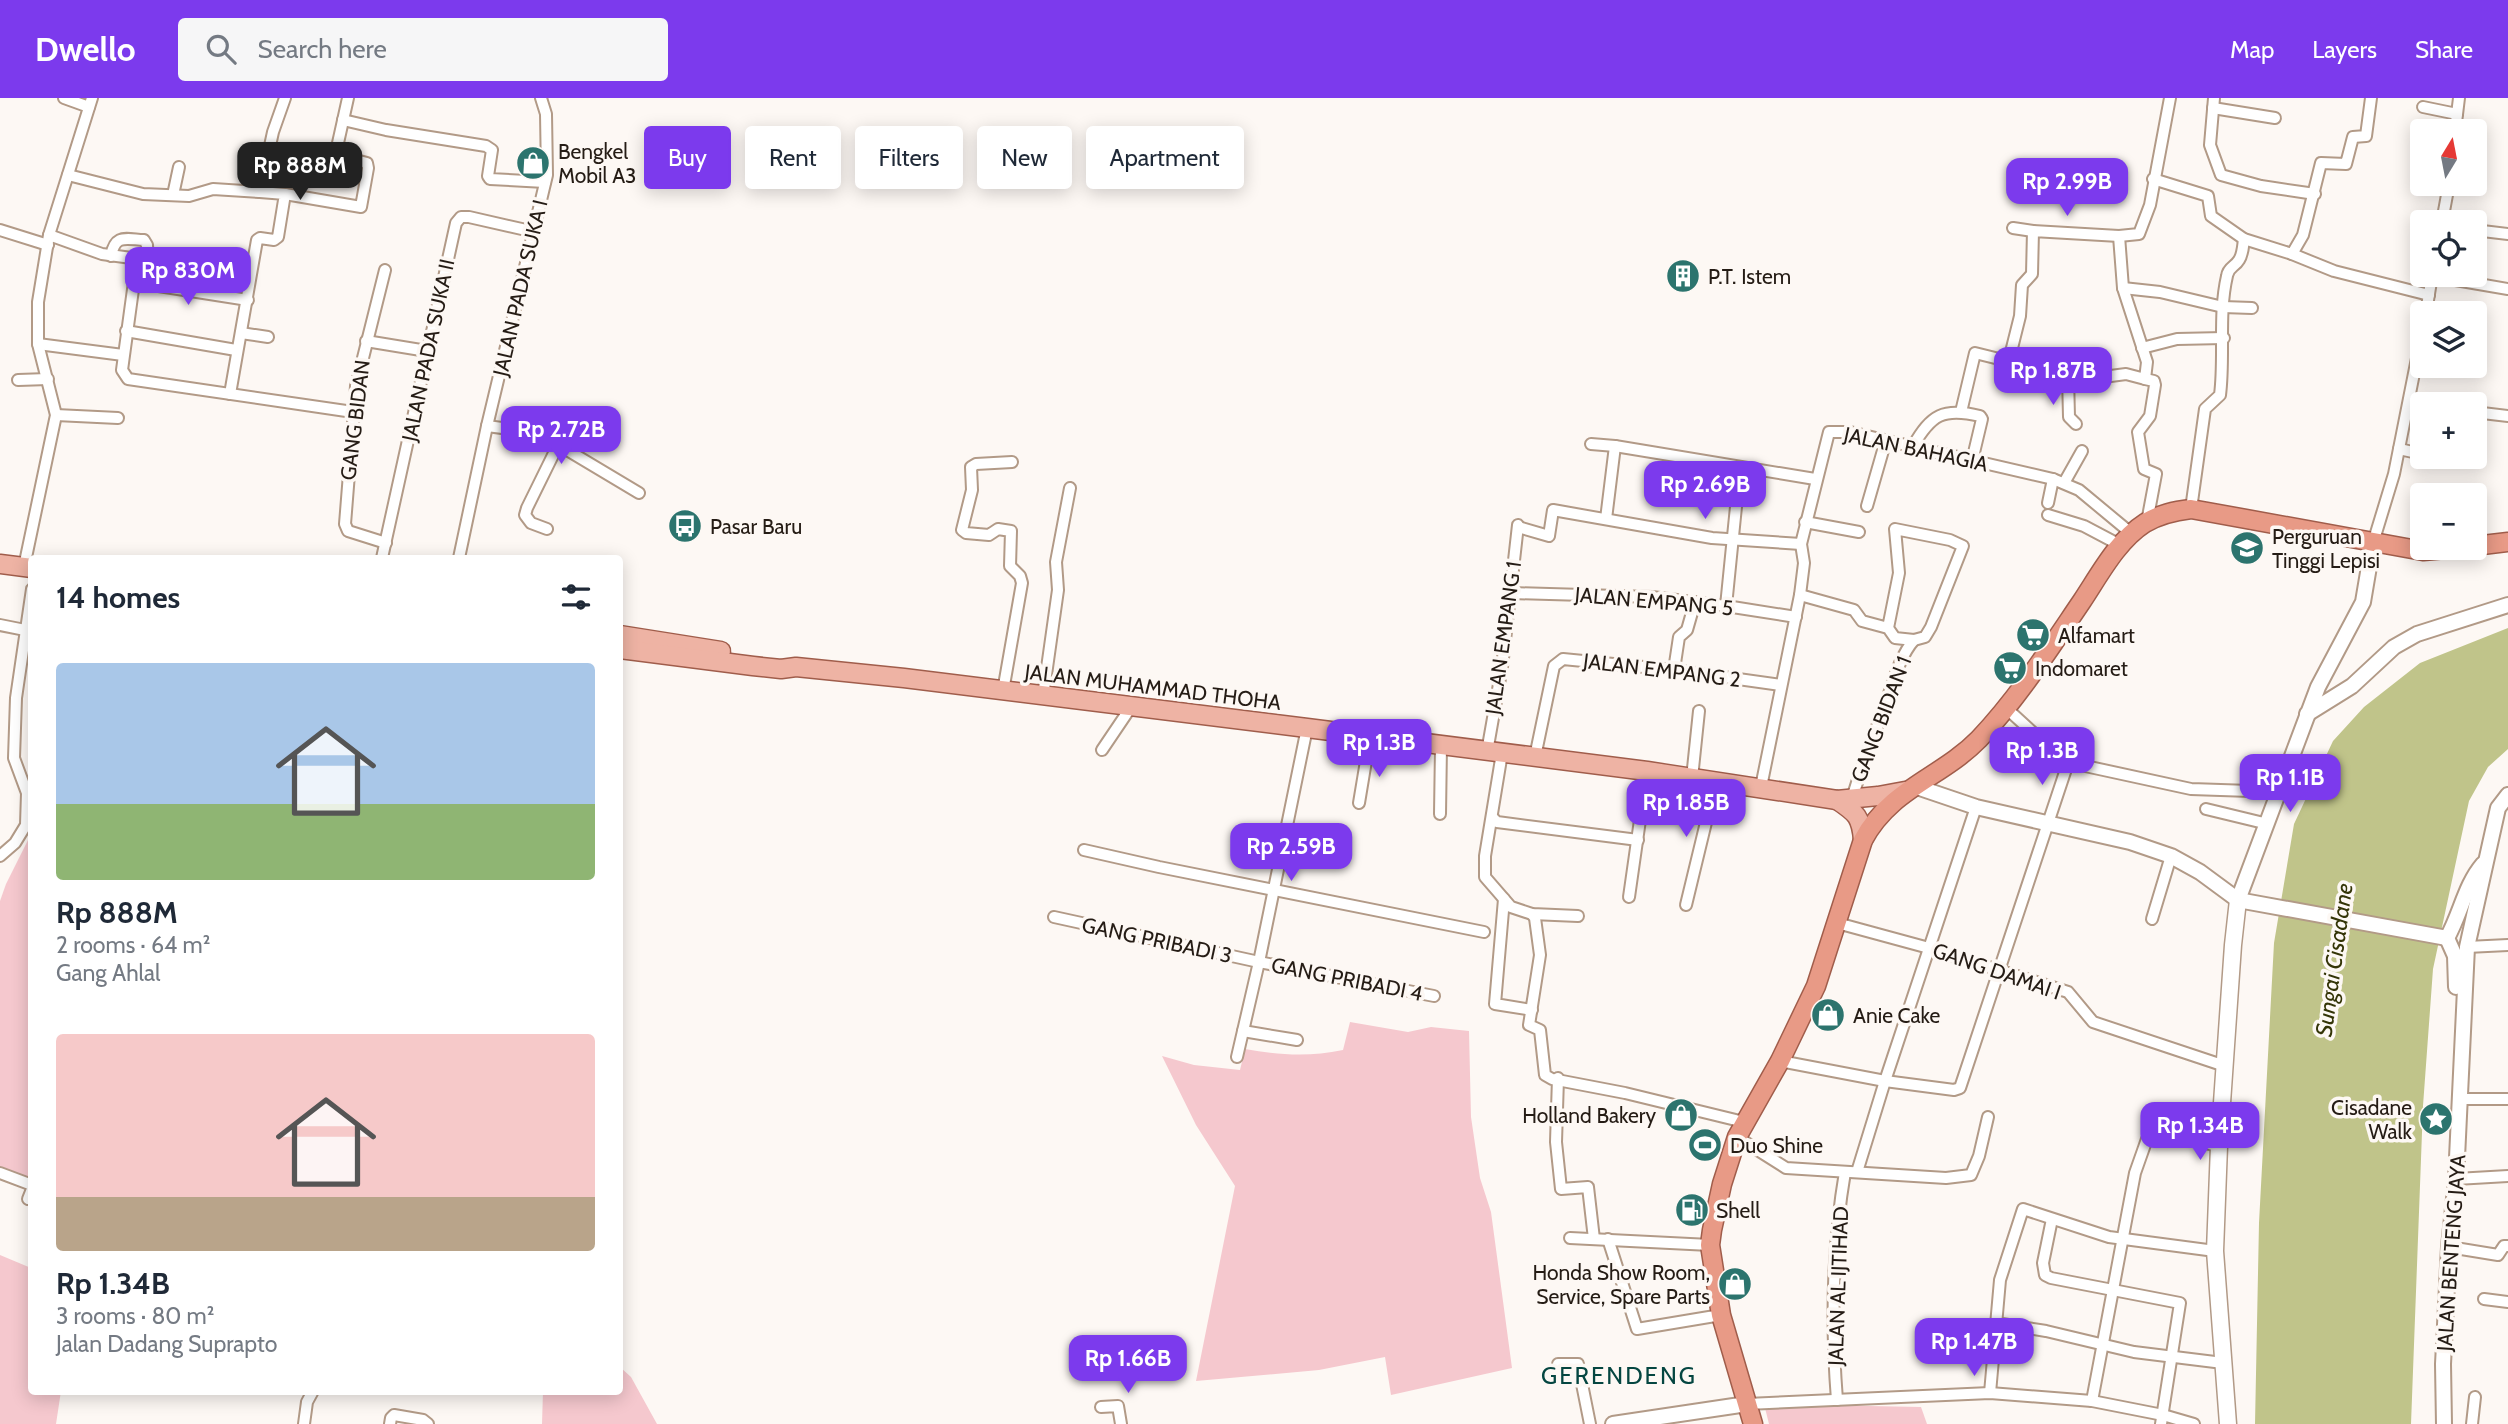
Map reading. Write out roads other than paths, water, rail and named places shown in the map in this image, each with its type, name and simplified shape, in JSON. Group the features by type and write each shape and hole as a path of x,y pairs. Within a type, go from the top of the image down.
{"highway":[{"path":"1754,1424 1721,1315 1710,1245 1722,1184 1741,1130 1780,1061 1816,986 1868,830 1910,789 1938,772 1978,740 2005,707 2126,539 2147,522 2168,511 2191,509 2410,549"},
{"path":"2487,544 2508,542"}],"main road":[{"path":"0,564 28,568"},
{"name":"JALAN MUHAMMAD THOHA","path":"623,635 774,660 796,667"},
{"name":"JALAN MUHAMMAD THOHA","path":"623,649 762,667 796,667 904,678 1647,771 1844,799 1910,789"},
{"path":"1844,799 1861,824 1863,840"},
{"path":"2228,1424 2215,1251 2219,1146 2238,901"}],"street":[{"path":"30,555 56,415 38,344 38,302 49,240 91,102 64,98"},
{"path":"260,192 273,132 285,98"},
{"path":"68,175 143,194 189,196 213,188 285,194 361,207 367,163 336,152 348,98"},
{"name":"JALAN PADA SUKA I","path":"460,555 487,426 545,182 546,114 541,98"},
{"path":"2013,228 2119,236 2139,234 2150,205 2170,98"},
{"path":"2292,254 2303,235 2322,162 2346,164 2353,137 2365,136 2371,98"},
{"path":"2456,119 2459,98"},
{"path":"2275,118 2213,103 2210,145 2221,175 2261,186 2315,194"},
{"path":"2423,107 2457,114"},
{"path":"343,120 386,130 486,146 492,150 488,176 490,179 545,182"},
{"path":"173,195 179,167"},
{"path":"2153,179 2208,196 2211,216 2244,239 2334,271 2429,295"},
{"path":"230,394 257,240 278,238 285,194"},
{"name":"JALAN PADA SUKA II","path":"383,555 458,220 469,217 535,232"},
{"path":"0,230 111,256 161,262"},
{"path":"2009,360 2020,316 2022,285 2032,274 2033,231"},
{"path":"2487,232 2508,234"},
{"path":"2119,236 2123,288 2147,362 2146,379"},
{"path":"2191,509 2205,409 2220,395 2223,307 2228,270 2240,258 2244,239"},
{"path":"111,256 113,244 118,240 144,240 147,245 133,282 125,331 122,370 128,379 353,412"},
{"name":"GANG BIDAN","path":"385,270 359,367 345,528 386,543"},
{"path":"133,282 248,300"},
{"path":"2487,285 2508,289"},
{"path":"2428,301 2430,287"},
{"path":"2123,288 2160,292 2223,307 2252,308"},
{"path":"125,331 236,350"},
{"path":"241,333 268,337"},
{"path":"2142,348 2177,339 2224,338"},
{"path":"366,341 427,351"},
{"path":"38,344 123,355"},
{"path":"1961,412 1975,353 2068,376 2088,379 2126,374 2154,381 2150,416 2140,427 2138,436 2144,469 2156,474 2147,522"},
{"path":"2068,376 2069,416 2077,424"},
{"path":"2238,901 2318,687 2363,602 2373,543 2394,474 2414,378"},
{"path":"18,380 48,379"},
{"path":"1913,446 1926,424 1936,418 1961,412 1981,418 1972,461"},
{"path":"2487,414 2508,416"},
{"path":"56,415 118,418"},
{"path":"487,426 531,432 639,493"},
{"name":"JALAN BAHAGIA","path":"1761,787 1800,595 1804,563 1801,544 1805,522 1829,432 1850,432 2058,481 2079,491 2126,539"},
{"path":"1867,506 1885,440"},
{"path":"1591,444 1815,480"},
{"path":"547,529 531,523 525,515 558,445"},
{"path":"1615,446 1606,519 1712,538 1801,544"},
{"path":"2399,449 2410,451"},
{"path":"2048,503 2058,481 2082,450"},
{"path":"1003,691 1021,583 1020,576 1010,566 1011,531 998,529 989,535 966,533 962,530 972,490 971,467 976,464 1012,463"},
{"path":"1726,606 1740,467"},
{"path":"1044,696 1058,590 1056,562 1070,488"},
{"name":"JALAN EMPANG 1","path":"1504,899 1485,877 1485,856 1493,818 1494,752 1518,526 1549,536 1553,510 1606,519"},
{"path":"2048,515 2126,539"},
{"path":"1805,522 1859,532"},
{"name":"GANG BIDAN 1","path":"1844,799 1908,648 1914,640 1925,636 1931,627 1963,547 1950,540 1895,529 1899,573 1888,628"},
{"name":"JALAN EMPANG 5","path":"1511,593 1618,595 1695,602 1796,617"},
{"path":"1800,595 1854,610 1862,621 1888,628 1895,638 1914,640"},
{"path":"1674,670 1679,637 1687,630 1695,602"},
{"path":"2307,715 2351,685 2394,647 2417,634 2508,605"},
{"path":"0,856 15,843 26,825 27,793 13,771 16,698 28,612"},
{"path":"0,625 25,629"},
{"name":"JALAN EMPANG 2","path":"1535,757 1554,666 1563,659 1674,670 1781,685"},
{"path":"1102,750 1131,707"},
{"path":"2005,707 2053,751 2076,764 2191,789 2280,792"},
{"path":"1692,778 1699,711"},
{"path":"1237,1057 1307,728"},
{"path":"1359,803 1370,743 1361,739 1361,735"},
{"path":"1440,814 1441,746"},
{"path":"1780,1061 1885,1081 1954,1090 1960,1088 2069,760"},
{"path":"1629,897 1647,771"},
{"path":"1686,905 1716,781"},
{"path":"1910,789 2046,824 2130,842 2171,856 2200,872 2238,901 2445,937"},
{"name":"JALAN BENTENG JAYA","path":"2444,1424 2443,1364 2449,1247 2456,1179 2467,947 2498,808 2508,795"},
{"path":"1857,1172 1976,807"},
{"path":"2206,809 2268,824"},
{"path":"1493,818 1497,822 1638,840"},
{"path":"1084,850 1484,932"},
{"path":"2152,919 2171,856"},
{"path":"2445,937 2458,918 2472,877 2485,860"},
{"path":"1504,899 1511,907 1532,914 1578,916"},
{"path":"1504,899 1495,1004 1499,1007 1532,1010"},
{"path":"1532,914 1535,918 1540,955 1529,1025 1540,1030 1545,1075 1552,1079 1558,1078 1741,1130 1786,1168 1946,1178 1971,1175 1979,1156 1988,1116"},
{"name":"GANG PRIBADI 3","path":"1054,917 1259,962"},
{"name":"GANG DAMAI I","path":"1837,923 1929,948 2067,992 2093,1022 2225,1066"},
{"path":"2445,937 2455,956 2456,996 2463,1025"},
{"path":"2467,947 2508,945"},
{"name":"GANG PRIBADI 4","path":"1259,962 1434,996"},
{"path":"1243,1031 1297,1040"},
{"path":"1558,1078 1556,1142 1562,1189 1588,1187 1594,1239"},
{"path":"2459,1099 2508,1098"},
{"path":"2092,1401 2135,1172 2147,1139 2155,1133 2219,1146"},
{"path":"0,1172 28,1189"},
{"name":"JALAN AL IJTIHAD","path":"1837,1401 1833,1343 1837,1220 1845,1172"},
{"path":"2456,1179 2508,1176"},
{"path":"1990,1393 2000,1280 2022,1209 2123,1240 2215,1251"},
{"path":"2052,1219 2043,1263 2045,1275 2180,1303 2162,1420"},
{"path":"1570,1238 1710,1245"},
{"path":"1608,1239 1637,1329 1721,1315"},
{"path":"2449,1247 2498,1255 2504,1246 2508,1246"},
{"path":"2484,1299 2508,1302"},
{"path":"1996,1323 2134,1352 2223,1363"},
{"path":"1558,1364 1578,1364 1590,1424"},
{"path":"1613,1424 1747,1404 1990,1393 2092,1401 2162,1420 2194,1424"},
{"path":"304,1424 307,1402 311,1395"},
{"path":"2472,1424 2475,1397"},
{"path":"1101,1407 1118,1406 1121,1424"},
{"path":"390,1424 394,1415 423,1420 428,1424"}],"water":[{"name":"Sungai Cisadane","path":"2508,628 2508,749 2488,767 2469,801 2433,969 2423,1106 2411,1424 2255,1424 2259,1223 2274,943 2294,824 2333,741 2364,707 2420,663"}],"place":[{"name":"Bengkel Mobil A3","path":"533,163"},
{"name":"P.T. Istem","path":"1683,276"},
{"name":"Pasar Baru","path":"685,526"},
{"name":"Perguruan Tinggi Lepisi","path":"2247,548"},
{"name":"Alfamart","path":"2033,635"},
{"name":"Indomaret","path":"2010,668"},
{"name":"Anie Cake","path":"1828,1015"},
{"name":"Holland Bakery","path":"1681,1115"},
{"name":"Cisadane Walk","path":"2436,1119"},
{"name":"Duo Shine","path":"1705,1145"},
{"name":"Shell","path":"1692,1210"},
{"name":"Honda Show Room, Service, Spare Parts","path":"1735,1284"}],"district":[{"name":"GERENDENG","path":"1619,1375"}]}
